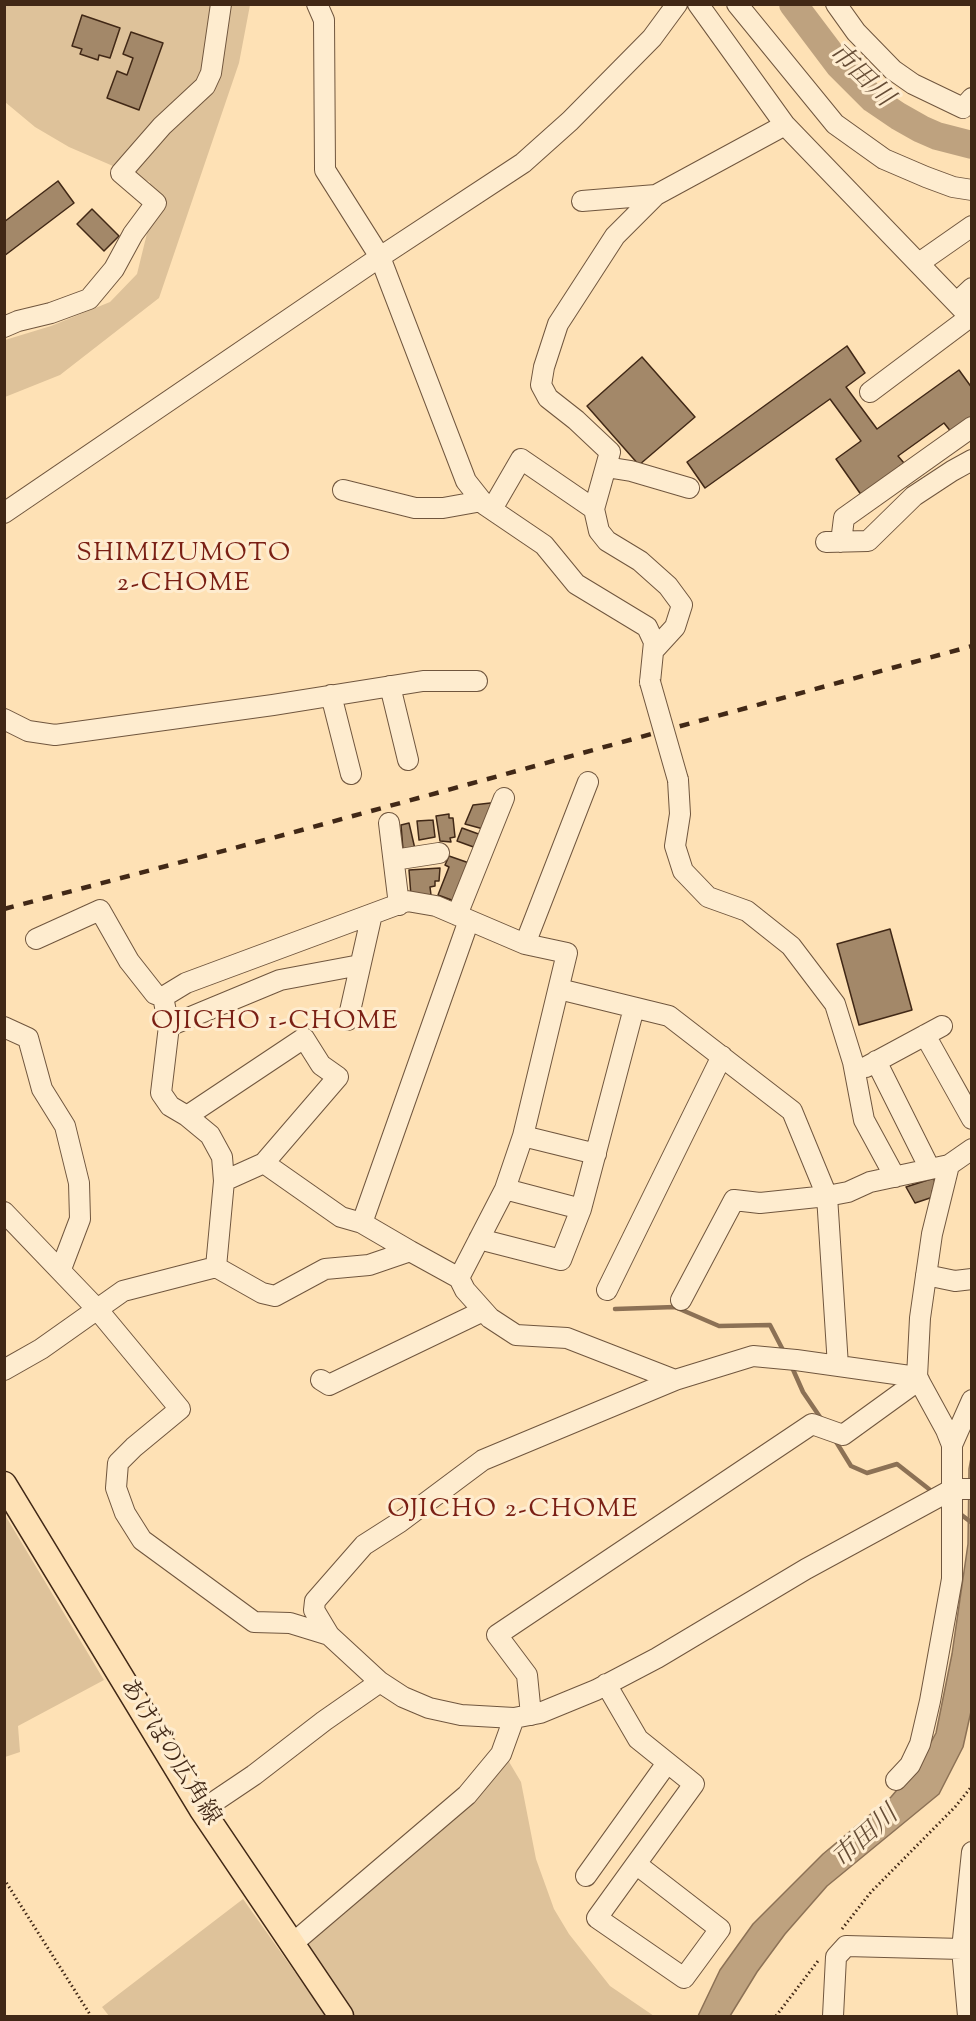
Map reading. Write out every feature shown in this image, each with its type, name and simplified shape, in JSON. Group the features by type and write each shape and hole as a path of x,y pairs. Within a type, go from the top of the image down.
{"main road":[{"name":"あけぼの広角線","path":"4,1484 202,1810 341,2016"}],"street":[{"path":"4,327 89,299 114,269 133,234 156,203 121,172 162,126 205,86 211,73 221,4"},
{"path":"317,4 324,20 325,170 380,256 466,481 487,505 544,545 576,584 647,627 654,642 650,682 678,780 680,814 675,846 683,871 708,897 747,911 791,946 835,1004 842,1021 864,1120 895,1177"},
{"path":"4,513 380,256 523,163 570,121 652,38 677,4"},
{"path":"698,4 785,125 966,313"},
{"path":"737,4 835,124 884,159 953,187 972,190"},
{"path":"837,4 856,32 893,70 913,84 969,105"},
{"path":"653,651 675,627 682,605 668,586 647,567 607,541 599,531 594,509 610,452 576,420 548,398 541,385 544,366 558,324 579,289 615,236 656,195 785,125"},
{"path":"582,201 656,195"},
{"path":"919,263 972,226"},
{"path":"870,392 966,313 972,288"},
{"path":"972,427 844,518 833,542 868,541 914,496 972,460"},
{"path":"343,490 415,508 487,505 521,459 594,509"},
{"path":"606,467 631,471 688,488"},
{"path":"4,719 28,731 56,735 423,681 477,681"},
{"path":"390,686 408,760"},
{"path":"332,695 351,774"},
{"path":"525,944 588,782"},
{"path":"362,1223 504,798"},
{"path":"389,823 399,905"},
{"path":"394,860 439,853"},
{"path":"163,997 186,983 407,901 436,906 525,944 567,953 522,1136 505,1190 459,1278"},
{"path":"36,939 100,910 129,961 155,994 163,997"},
{"path":"348,1020 372,914"},
{"path":"169,1026 280,980 360,965"},
{"path":"559,989 669,1016 792,1111 827,1196 838,1366"},
{"path":"163,997 169,1026 161,1093 170,1106 187,1116 210,1135 222,1157 224,1180 216,1268"},
{"path":"479,1239 561,1260 581,1209 634,1008"},
{"path":"4,1028 28,1038 42,1089 65,1126 79,1183 80,1219 61,1269"},
{"path":"855,1073 934,1030 972,1119"},
{"path":"187,1116 304,1038 321,1065 338,1077 264,1163 224,1180"},
{"path":"607,1290 722,1056"},
{"path":"876,1061 939,1167 920,1318 918,1378 946,1430 962,1489 952,1579 930,1701 920,1744 910,1765 896,1780"},
{"path":"522,1136 596,1154"},
{"path":"681,1300 734,1200 760,1203 848,1192 870,1182 939,1167 972,1149"},
{"path":"264,1163 341,1217 362,1223 459,1278 465,1290 483,1311 516,1335 567,1338 675,1380"},
{"path":"505,1190 581,1209"},
{"path":"4,1212 97,1309 180,1409 118,1463 116,1488 125,1513 142,1540 255,1622 290,1623 328,1635"},
{"path":"4,1370 41,1349 123,1290 216,1268 262,1293 275,1296 325,1269 369,1265 410,1251"},
{"path":"926,1275 955,1281 972,1279"},
{"path":"321,1380 329,1385 483,1311"},
{"path":"918,1378 753,1356 675,1380 483,1460 400,1522 364,1545 315,1601 314,1610 328,1635 380,1682 403,1697 429,1708 461,1715 522,1716 540,1713 606,1684 657,1658 806,1569 962,1489"},
{"path":"292,1944 467,1795 501,1754 522,1716 526,1675 497,1635 812,1424 843,1435 918,1378"},
{"path":"952,1446 972,1400"},
{"path":"202,1810 254,1775 324,1720 380,1682"},
{"path":"606,1684 638,1739 694,1784 636,1864 597,1918 684,1978 720,1929 636,1864"},
{"path":"586,1876 667,1763"},
{"path":"968,2016 962,1949 972,1852"},
{"path":"833,2016 836,1957 846,1946 962,1949"}],"path":[{"path":"837,1936 871,1892 955,1807 972,1786"},
{"path":"4,1879 91,2016"},
{"path":"776,2016 823,1954"}],"shaded area":[{"path":"5,5 250,5 239,63 159,298 60,375 5,397 5,340 51,326 110,302 137,274 151,217 150,182 69,147 35,127 5,102"},
{"path":"5,1515 104,1680 18,1726 20,1752 5,1757"},
{"path":"505,1755 521,1782 536,1859 554,1909 569,1934 610,1986 654,2016 351,2016 308,1944 338,1912"},
{"path":"243,1899 326,2016 109,2016 102,2007"}],"water":[{"path":"971,1458 972,1707 963,1747 939,1794 827,1886 785,1934 757,1972 730,2016 698,2016 720,1970 753,1924 823,1854 891,1797 919,1764 936,1733 952,1654 968,1544"}],"building":[{"path":"82,15 120,28 110,58 99,55 98,60 80,54 82,49 72,46"},
{"path":"131,32 163,43 139,110 107,98 117,71 127,75 133,58 123,54"},
{"path":"58,181 74,203 4,256 4,222"},
{"path":"92,209 119,236 104,251 77,224"},
{"path":"847,346 865,373 846,387 877,429 959,370 972,388 972,420 952,433 944,423 898,456 904,463 862,496 836,459 861,441 830,399 705,488 687,462"},
{"path":"642,357 695,417 639,465 587,406"},
{"path":"499,802 487,830 465,824 473,805"},
{"path":"449,814 449,818 453,818 455,837 450,838 451,842 440,841 436,816"},
{"path":"433,820 435,837 419,840 417,821"},
{"path":"409,823 415,849 403,850 401,825"},
{"path":"462,828 484,836 479,849 457,841"},
{"path":"449,856 472,864 457,902 438,895 449,867 445,865"},
{"path":"440,868 439,881 435,881 435,886 430,887 431,895 411,896 409,870"},
{"path":"890,929 912,1010 859,1025 837,944"},
{"path":"934,1178 936,1189 932,1191 933,1197 915,1203 906,1187"}],"waterway":[{"name":"市田川","path":"793,4 839,65 873,99 921,129 937,136 972,145"},
{"path":"615,1309 675,1307 719,1326 770,1325 784,1352"},
{"path":"791,1365 803,1392 822,1420"},
{"path":"835,1440 851,1466 867,1473 897,1464 934,1493"},
{"path":"959,1513 972,1523"}],"railway":[{"path":"4,909 291,833 972,646"}],"district":[{"name":"SHIMIZUMOTO 2-CHOME","path":"184,571"},
{"name":"OJICHO 1-CHOME","path":"275,1024"},
{"name":"OJICHO 2-CHOME","path":"513,1512"}]}
